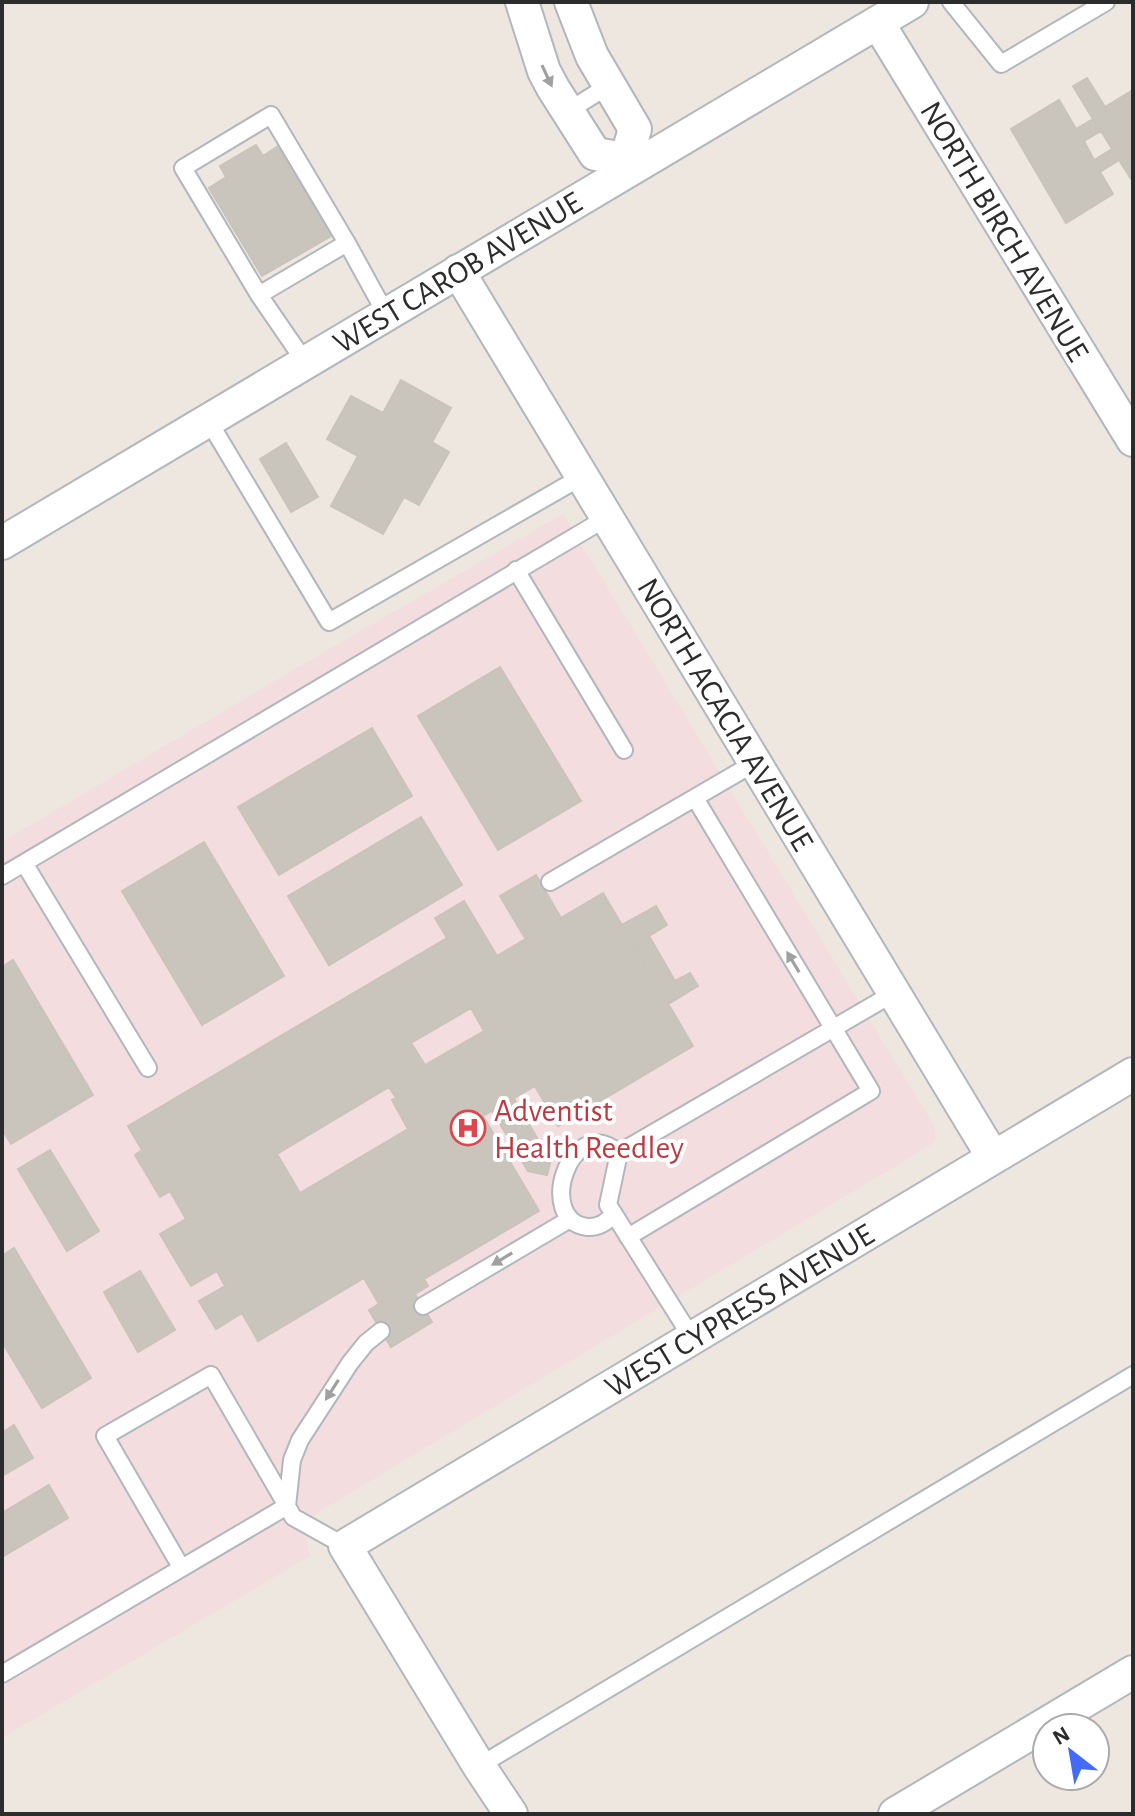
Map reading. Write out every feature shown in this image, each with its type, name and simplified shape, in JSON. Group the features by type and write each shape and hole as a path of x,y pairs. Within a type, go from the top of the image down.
{"street":[{"path":"522,2 544,71 595,154 631,152 608,86 585,42 571,2"},
{"name":"WEST CAROB AVENUE","path":"2,543 458,271 631,152 878,23 912,2"},
{"name":"NORTH BIRCH AVENUE","path":"878,23 1133,440"},
{"name":"NORTH ACACIA AVENUE","path":"458,271 993,1157"},
{"name":"WEST CYPRESS AVENUE","path":"345,1546 1133,1074"},
{"path":"345,1546 511,1814"},
{"path":"895,1814 1133,1672"}],"lane":[{"path":"951,2 1001,64 1106,2"},
{"path":"568,111 608,86"},
{"path":"305,362 259,295 183,168 271,115 386,314"},
{"path":"259,295 347,243"},
{"path":"208,420 329,622 583,476"},
{"path":"2,876 608,517"},
{"path":"516,570 624,750"},
{"path":"550,882 756,762"},
{"path":"628,1237 871,1091 695,798"},
{"path":"24,863 148,1068"},
{"path":"692,1338 608,1205 619,1153 894,993"},
{"path":"614,1214 609,1220 585,1227 564,1212 561,1195 567,1169 575,1153 598,1143 619,1153"},
{"path":"423,1306 570,1219"},
{"path":"287,1506 292,1460 300,1440 350,1363 366,1343 381,1331"},
{"path":"181,1567 105,1436 211,1375 293,1517 345,1546"},
{"path":"479,1766 1133,1375"},
{"path":"2,1674 287,1506"}],"shaded area":[{"name":"Adventist Health Reedley","path":"563,514 933,1124 934,1143 317,1513 306,1537 310,1556 2,1738 2,842"}],"building":[{"path":"1087,78 1105,107 1133,90 1133,182 1119,160 1100,172 1113,194 1066,223 1011,129 1059,100 1076,129 1093,119 1073,86","holes":["1101,131 1112,149 1094,160 1084,141"]},
{"path":"256,145 263,156 280,145 333,235 262,276 209,188 226,177 220,166"},
{"path":"401,380 451,408 432,442 449,452 419,505 404,497 383,534 331,506 358,456 327,439 351,396 383,413"},
{"path":"286,443 318,497 291,512 260,459"},
{"path":"500,667 581,801 498,850 418,716"},
{"path":"372,728 412,796 279,875 238,807"},
{"path":"421,817 462,885 329,965 288,896"},
{"path":"204,842 284,976 202,1025 122,891"},
{"path":"536,875 561,918 525,938 500,896"},
{"path":"603,893 693,1046 558,1126 535,1086 483,1116 539,1211 424,1279 428,1286 415,1294 432,1322 391,1347 369,1310 379,1304 364,1278 258,1341 242,1313 216,1329 199,1301 225,1286 217,1271 191,1286 160,1234 186,1219 170,1191 160,1197 135,1155 142,1150 128,1126 447,938 435,918 464,901 497,956","holes":["471,1008 484,1031 425,1065 411,1043","389,1087 396,1098 392,1100 408,1129 300,1193 277,1154"]},
{"path":"656,906 667,925 649,936 675,981 690,973 698,986 668,1004 622,925"},
{"path":"13,960 93,1095 11,1144 2,1129 2,967"},
{"path":"514,1099 546,1153 552,1155 547,1175 528,1171 493,1112"},
{"path":"50,1150 99,1231 67,1251 18,1169"},
{"path":"14,1248 91,1378 42,1408 2,1342 2,1256"},
{"path":"140,1271 175,1330 138,1352 104,1292"},
{"path":"14,1425 33,1458 2,1476 2,1433"},
{"path":"49,1485 68,1518 2,1557 2,1513"}],"place":[{"name":"Adventist Health Reedley","path":"468,1128"}]}
